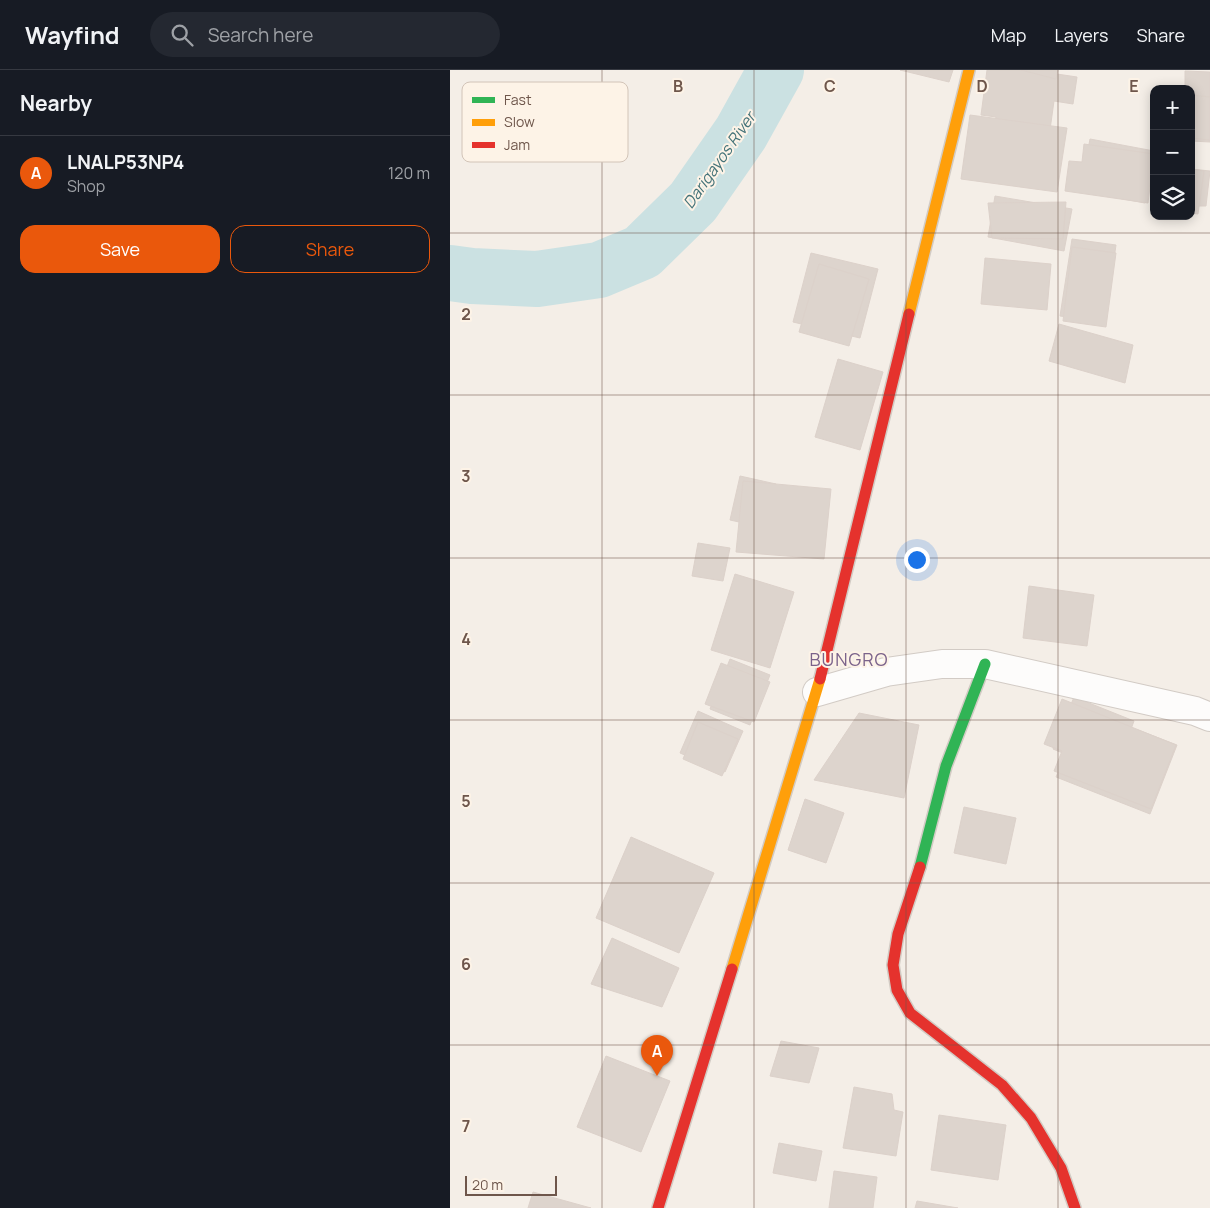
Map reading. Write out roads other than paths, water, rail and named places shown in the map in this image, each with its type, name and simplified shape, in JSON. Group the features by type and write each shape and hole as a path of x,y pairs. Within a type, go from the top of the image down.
{"street":[{"path":"658,1208 817,692 969,70"},
{"path":"817,692 886,672 942,664 985,664 1195,711 1210,717"},
{"path":"985,664 946,766 918,874 898,934 893,965 897,990 910,1013 1002,1086 1031,1118 1061,1168 1075,1208"}],"waterway":[{"name":"Darigayos River","path":"450,273 537,279 599,270 642,252 693,202 741,133 776,70"}],"place":[{"name":"LNALP53NP4","path":"657,1076"}],"district":[{"name":"BUNGRO","path":"849,660"}]}
